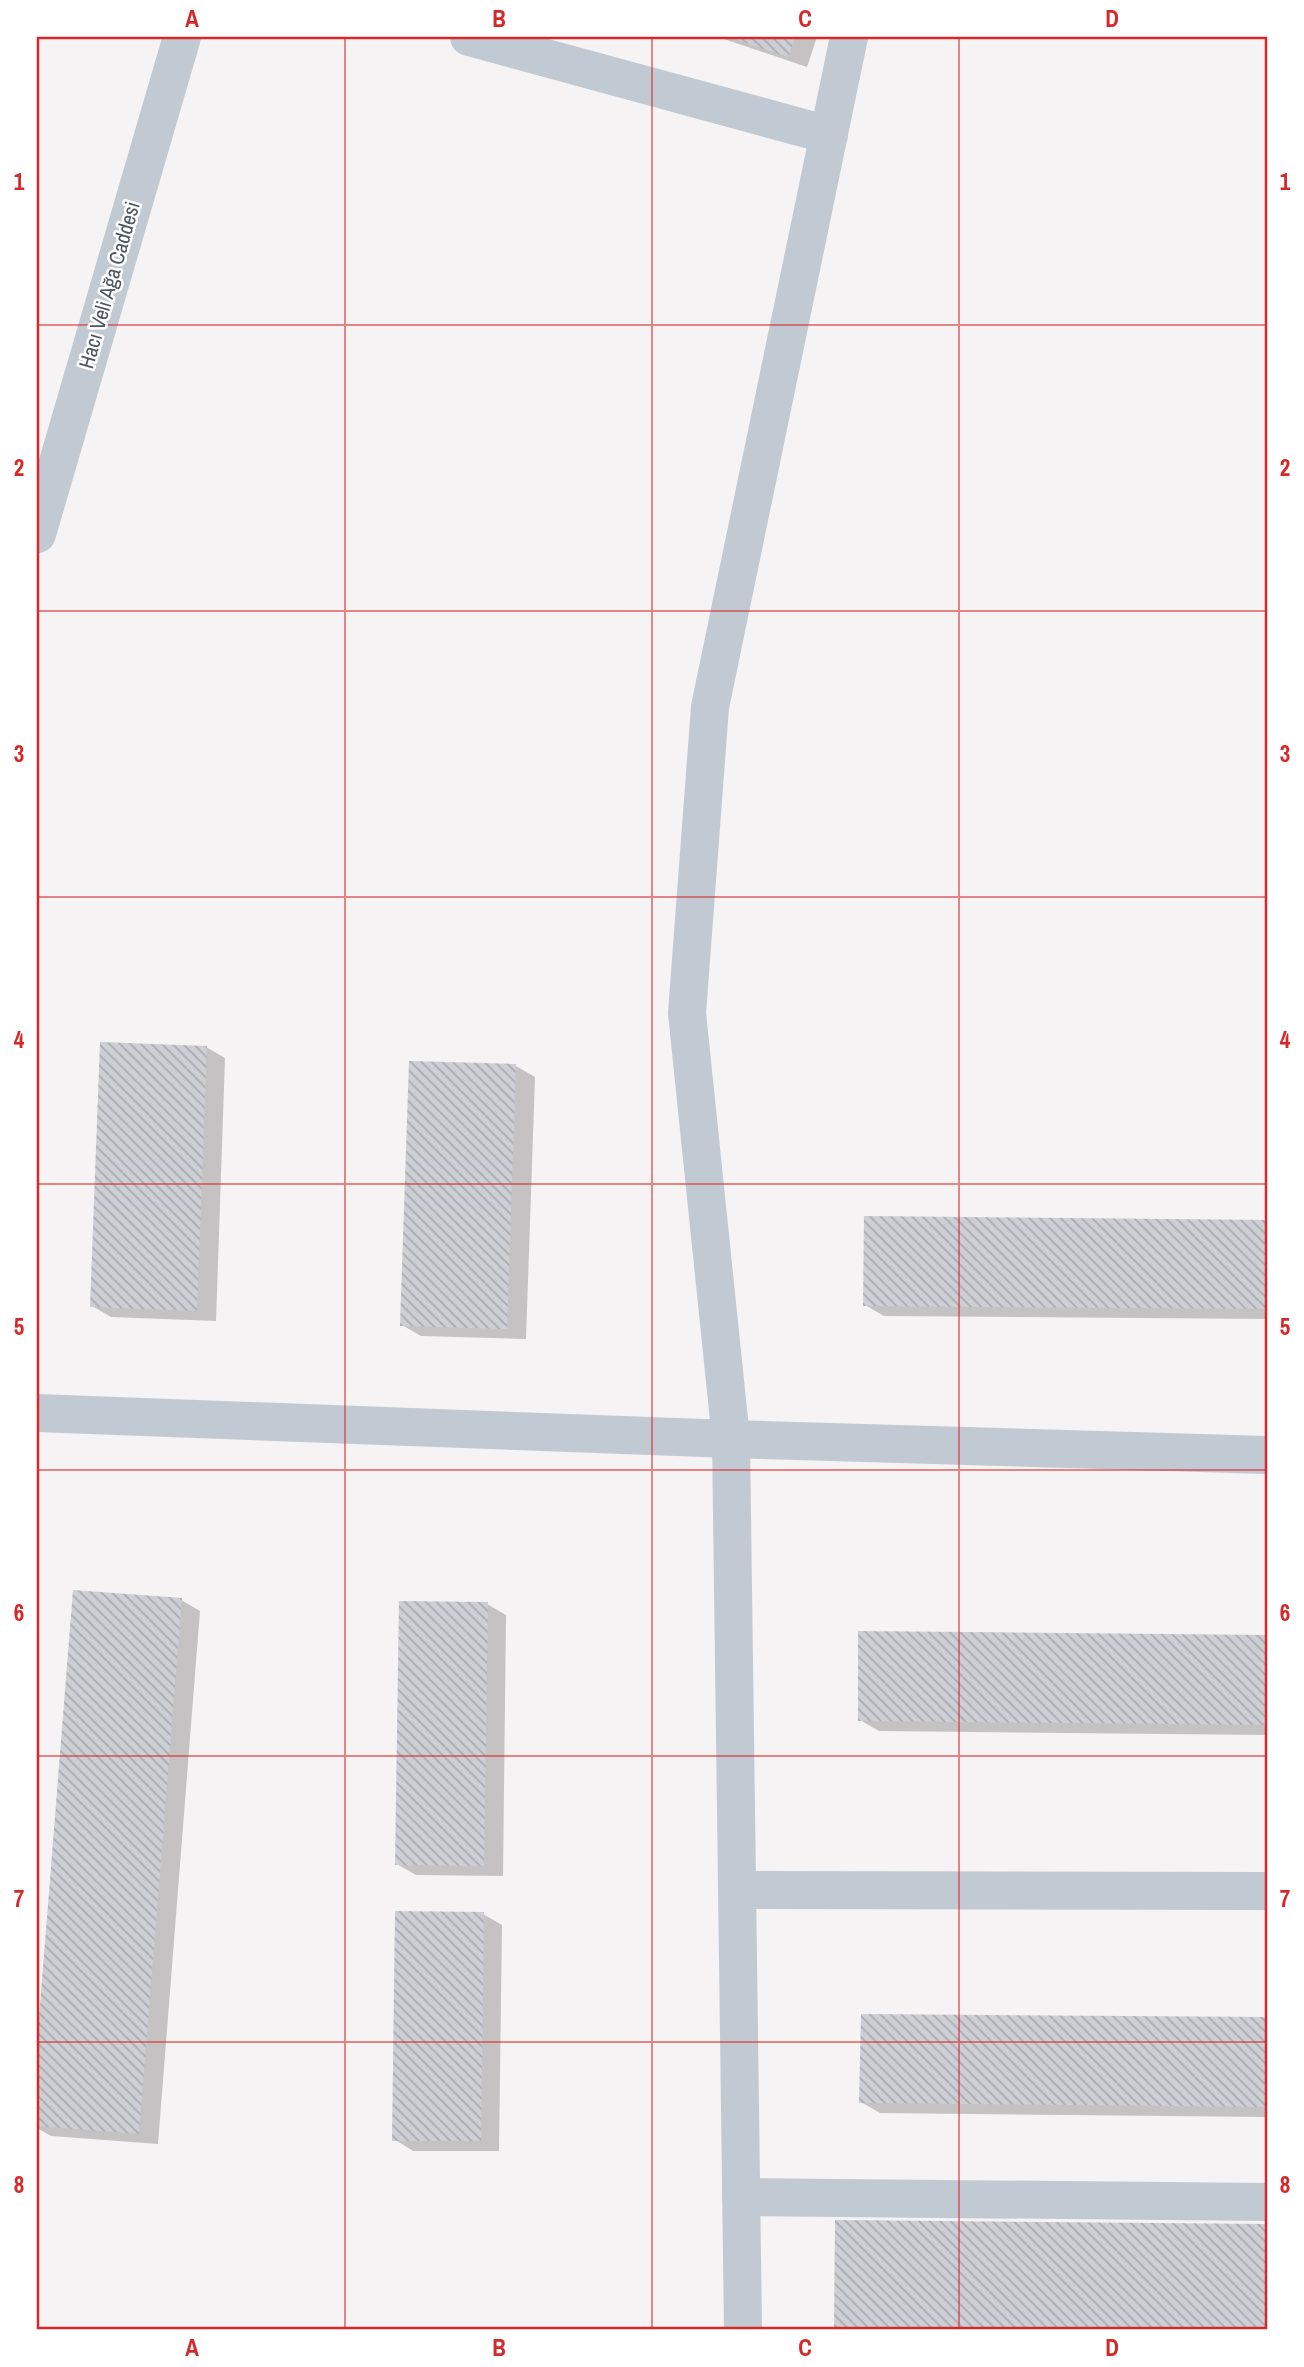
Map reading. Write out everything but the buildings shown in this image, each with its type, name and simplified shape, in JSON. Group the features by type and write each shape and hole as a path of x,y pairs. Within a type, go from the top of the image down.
{"street":[{"name":"Hacı Veli Ağa Caddesi","path":"37,534 182,37"},
{"path":"469,37 829,135"},
{"path":"743,2330 731,1439 687,1013 710,707 849,37"},
{"path":"37,1413 731,1439 1267,1455"},
{"path":"737,1890 1267,1891"},
{"path":"741,2197 1267,2202"}]}
